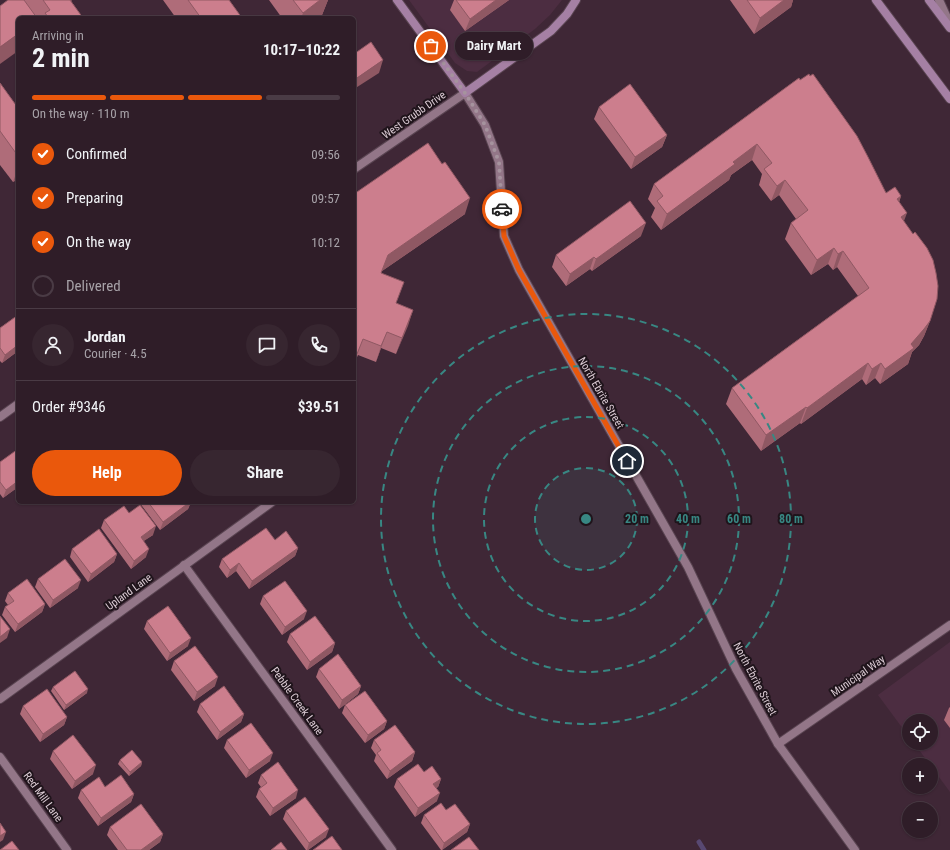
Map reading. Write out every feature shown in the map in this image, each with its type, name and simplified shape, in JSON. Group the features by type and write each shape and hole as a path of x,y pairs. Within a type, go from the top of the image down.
{"street":[{"name":"North Ebrite Street","path":"397,0 465,93 485,125 499,162 504,236 519,270 688,567 736,669 778,744 855,850"},
{"name":"West Grubb Drive","path":"356,168 551,32 567,14 576,0"},
{"path":"876,0 950,99"},
{"path":"929,0 950,28"},
{"path":"939,0 950,24"},
{"path":"0,417 16,405"},
{"name":"Upland Lane","path":"0,699 269,504"},
{"name":"Pebble Creek Lane","path":"184,565 392,850"},
{"name":"Municipal Way","path":"778,744 950,625"},
{"name":"Red Mill Lane","path":"0,757 67,850"}],"shaded area":[{"path":"409,0 562,0 550,15 535,29 477,72 467,71 455,63"},
{"path":"950,642 950,792 938,776 938,758 925,758 919,750 938,750 938,714 902,714 902,728 878,695"}],"building":[{"path":"8,0 24,0 36,16 16,16 16,35 0,47 0,6"},
{"path":"43,0 70,0 82,16 47,16 45,13 50,10"},
{"path":"188,0 229,0 241,16 200,16"},
{"path":"293,0 320,0 303,13"},
{"path":"456,0 496,0 470,19"},
{"path":"747,0 784,0 760,18"},
{"path":"371,42 383,60 356,79 356,53"},
{"path":"809,74 810,76 813,74 857,136 886,193 895,187 901,196 897,199 907,213 901,217 913,234 915,232 927,248 933,260 938,286 937,299 930,321 911,344 914,348 885,369 881,363 872,369 868,363 807,408 806,407 766,435 732,388 869,288 843,251 838,254 834,248 817,260 791,223 808,210 785,180 777,186 764,169 772,163 757,144 733,162 735,164 667,214 657,201 663,196 654,184 799,78 800,80"},
{"path":"0,83 16,105 16,153 0,131"},
{"path":"630,84 667,135 635,157 599,107"},
{"path":"428,143 442,164 445,162 470,198 388,255 381,273 404,282 396,303 413,310 402,338 387,332 381,346 363,339 357,354 356,354 356,193"},
{"path":"630,201 646,223 596,259 594,257 570,274 556,255"},
{"path":"16,316 16,347 5,355 0,348 0,328"},
{"path":"16,450 16,482 6,490 0,482 0,462"},
{"path":"150,504 187,504 163,522"},
{"path":"140,505 156,526 141,537 149,549 134,561 104,520 124,506 129,513"},
{"path":"266,528 275,540 286,531 298,548 252,581 239,563 230,570 222,559"},
{"path":"99,529 117,554 91,574 72,549"},
{"path":"65,559 81,580 53,600 38,579"},
{"path":"27,579 45,604 18,624 5,607 14,601 8,593"},
{"path":"285,581 307,611 285,627 263,596"},
{"path":"168,606 191,638 170,653 147,621"},
{"path":"0,616 10,629 0,637"},
{"path":"315,616 335,643 310,662 290,634"},
{"path":"195,646 218,677 197,692 174,661"},
{"path":"338,654 361,686 342,700 319,669"},
{"path":"75,671 88,689 66,705 53,687"},
{"path":"224,686 244,714 220,732 200,704"},
{"path":"47,689 67,717 43,734 23,706"},
{"path":"365,691 387,721 368,735 345,705"},
{"path":"251,723 273,753 249,770 227,740"},
{"path":"395,725 415,752 390,771 377,753 381,750 374,740"},
{"path":"73,735 96,765 75,781 53,751"},
{"path":"132,750 142,762 130,772 120,760"},
{"path":"278,762 298,790 273,808 259,789 267,783 261,775"},
{"path":"418,764 424,772 432,766 441,779 433,784 440,793 418,808 397,779"},
{"path":"121,775 134,794 101,818 81,790 99,777 105,787"},
{"path":"305,797 329,829 309,843 286,811"},
{"path":"441,803 446,810 455,804 470,824 444,843 424,815"},
{"path":"141,804 163,834 141,850 127,850 110,827"},
{"path":"0,823 6,832 0,836"},
{"path":"332,836 342,850 313,850"},
{"path":"469,837 479,850 451,850"},
{"path":"12,841 19,850 0,850"},
{"path":"281,842 287,850 271,850"}],"waterway":[{"path":"699,842 704,850"}],"way so far":[{"path":"431,46 465,93 485,125 499,162 502,209"}],"place":[{"name":"Dairy Mart","path":"431,46"}],"route":[{"path":"502,209 504,236 519,270 627,461"}]}
